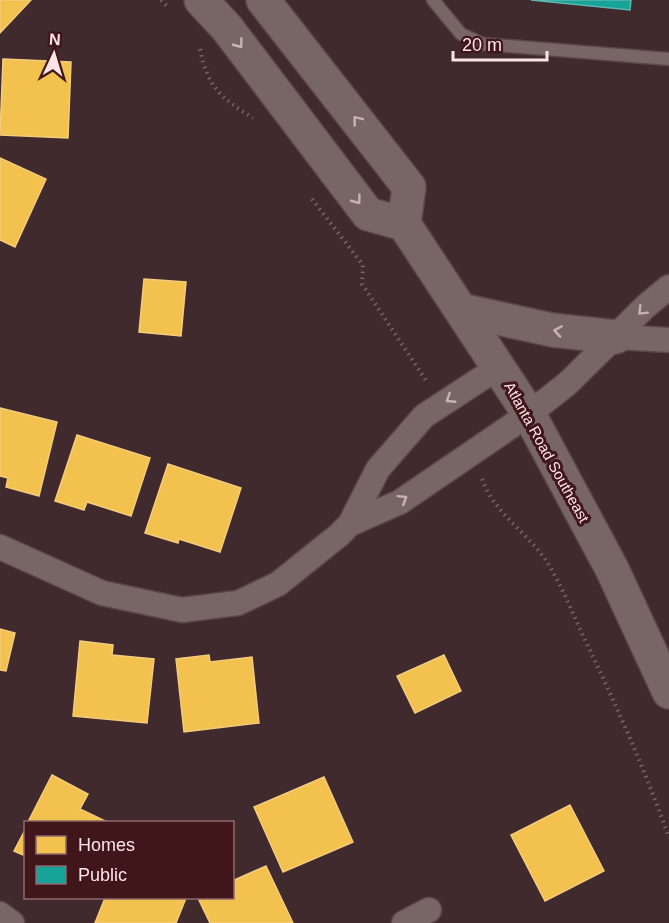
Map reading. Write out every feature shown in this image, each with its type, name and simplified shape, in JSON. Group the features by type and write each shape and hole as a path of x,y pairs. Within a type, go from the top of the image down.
{"main road":[{"path":"201,0 227,28 368,214 404,224 409,187 268,3"},
{"name":"Atlanta Road Southeast","path":"404,224 529,414 612,569 669,692"},
{"path":"461,310 552,330 616,337"}],"street":[{"path":"0,547 102,593 182,610 238,603 278,584 314,557 350,524 400,502 529,414 568,383 669,287"},
{"path":"616,337 669,340"},
{"path":"350,524 378,469 424,416 499,367"},
{"path":"404,923 429,910"},
{"path":"0,914 12,923"}],"lane":[{"path":"433,0 461,34 483,44 669,59"}],"building: Homes":[{"path":"0,0 31,0 0,33"},
{"path":"3,59 71,62 68,138 0,135"},
{"path":"0,158 46,179 15,247 0,240"},
{"path":"144,279 186,282 181,336 139,332"},
{"path":"0,408 57,422 39,496 6,487 8,478 0,476"},
{"path":"77,435 150,458 131,516 87,502 84,510 55,501"},
{"path":"168,464 241,488 220,552 179,539 178,543 145,533"},
{"path":"0,629 15,633 6,671 0,670"},
{"path":"80,641 113,645 112,655 154,659 147,723 73,716"},
{"path":"209,655 210,662 252,657 259,723 184,732 176,659"},
{"path":"444,655 461,691 415,713 397,676"},
{"path":"52,775 88,794 80,809 105,821 29,821"},
{"path":"324,777 353,842 283,872 254,807"},
{"path":"570,805 604,871 545,901 511,835"},
{"path":"24,832 24,855 14,851"},
{"path":"266,866 293,923 210,923 198,899 234,899 234,880"},
{"path":"105,899 186,899 176,923 95,923"}],"building: Public":[{"path":"531,0 631,0 630,10"}]}
